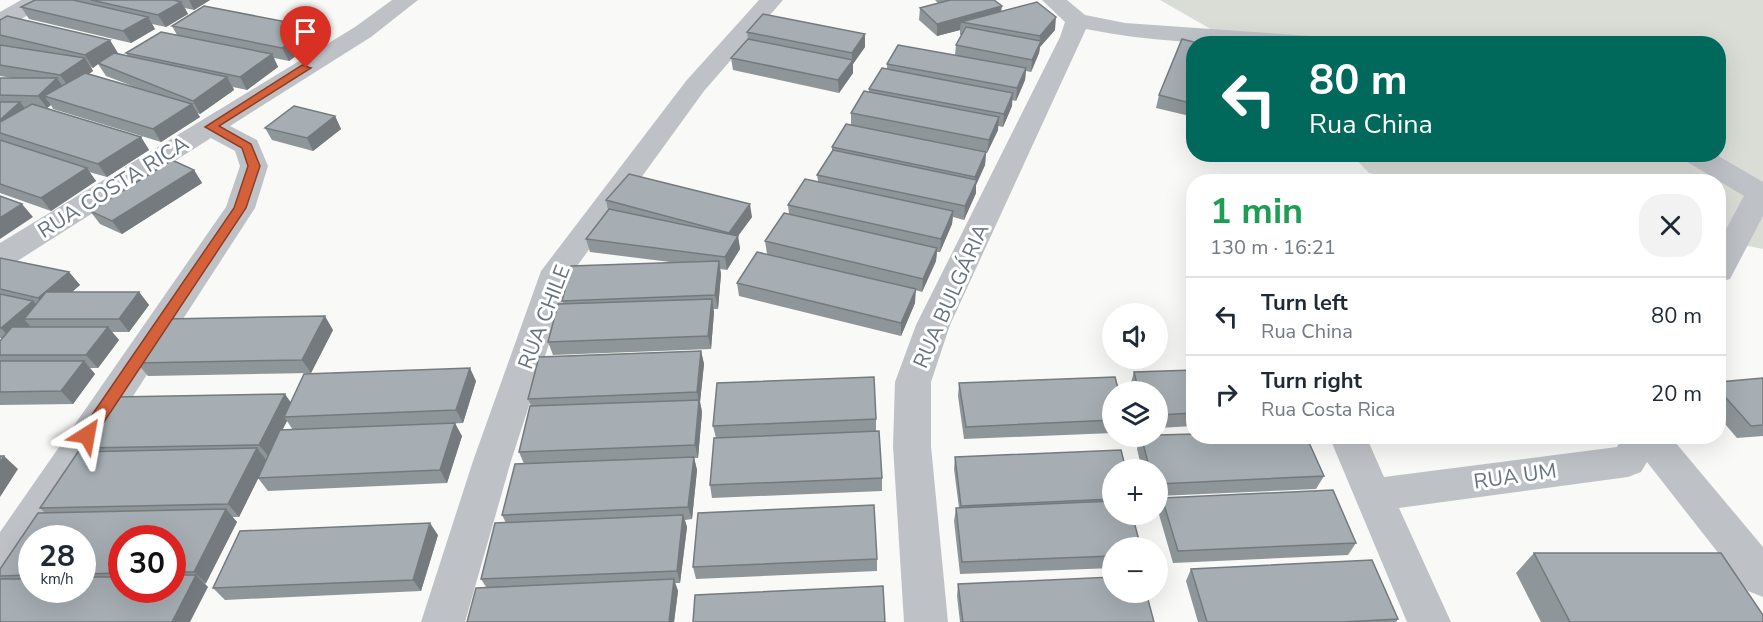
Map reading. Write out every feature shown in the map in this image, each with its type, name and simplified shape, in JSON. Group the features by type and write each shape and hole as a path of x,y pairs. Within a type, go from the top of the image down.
{"street":[{"path":"0,22 37,0"},
{"name":"RUA COSTA RICA","path":"0,257 363,32 407,0"},
{"name":"RUA CHILE","path":"442,622 492,460 557,271 695,86 772,0"},
{"path":"1065,10 1125,30 1211,36"},
{"name":"RUA BULGÁRIA","path":"926,622 912,446 913,382 933,325 1072,37 1065,10"},
{"path":"0,566 240,208 254,166 247,147 211,127"},
{"path":"1708,162 1762,194 1726,258"},
{"path":"1351,444 1429,622"},
{"name":"RUA UM","path":"1373,495 1628,461 1638,444"},
{"path":"1654,444 1763,578"}],"shaded area":[{"path":"1160,0 1763,0 1763,249 1726,241 1726,174 1374,174 1369,173 1359,162 1726,162 1726,36 1223,36"}],"building":[{"path":"35,0 73,0 148,17 123,31 21,7"},
{"path":"91,0 174,0 181,2 158,15"},
{"path":"950,0 994,0 1002,6 937,24 920,8"},
{"path":"1037,2 1056,17 1040,36 961,22"},
{"path":"204,6 312,27 282,48 172,26"},
{"path":"763,14 865,34 852,53 747,32"},
{"path":"7,16 110,40 85,55 0,35 0,20"},
{"path":"966,27 1041,41 1032,60 956,45"},
{"path":"161,32 272,54 240,77 126,53"},
{"path":"748,39 853,60 838,80 731,58"},
{"path":"1182,39 1186,40 1186,102 1159,95"},
{"path":"0,45 85,58 60,75 0,65"},
{"path":"898,45 1026,68 1017,88 887,64"},
{"path":"114,53 227,77 193,101 98,63"},
{"path":"882,68 1013,93 1004,114 869,89"},
{"path":"85,73 192,104 153,129 44,96"},
{"path":"0,78 57,78 38,96 0,95"},
{"path":"864,91 999,117 989,140 851,113"},
{"path":"0,102 20,102 0,120"},
{"path":"32,104 141,137 98,164 0,133 0,122"},
{"path":"294,106 335,116 307,138 265,128"},
{"path":"846,124 986,152 975,177 832,147"},
{"path":"0,140 87,168 41,198 0,184"},
{"path":"833,150 977,180 965,206 817,175"},
{"path":"172,160 194,170 112,221 90,211"},
{"path":"629,174 750,204 729,233 606,200"},
{"path":"805,179 953,211 941,239 788,205"},
{"path":"0,196 22,204 0,218"},
{"path":"609,209 738,236 725,257 586,239"},
{"path":"784,213 937,248 923,279 765,241"},
{"path":"757,252 916,289 901,323 737,283"},
{"path":"0,258 69,272 38,298 0,289"},
{"path":"719,261 715,295 562,301 571,266"},
{"path":"46,292 139,292 119,319 24,319"},
{"path":"0,294 33,301 1,328 0,327"},
{"path":"712,299 708,336 548,342 558,304"},
{"path":"325,316 302,360 137,363 166,319"},
{"path":"12,327 108,327 86,355 0,355 0,341"},
{"path":"701,351 697,392 528,399 539,357"},
{"path":"0,361 84,361 61,391 0,392"},
{"path":"470,368 456,410 284,417 304,374"},
{"path":"1186,370 1186,413 1168,414 1168,381 1136,381 1134,372"},
{"path":"874,377 876,419 713,426 717,383"},
{"path":"1115,377 1116,381 1102,381 1102,421 966,427 959,383"},
{"path":"1763,378 1763,425 1751,426 1726,398 1726,381"},
{"path":"285,394 259,445 81,448 115,397"},
{"path":"699,400 695,445 519,452 530,406"},
{"path":"455,423 440,470 258,478 280,430"},
{"path":"879,431 882,478 710,485 714,438"},
{"path":"1186,434 1186,444 1310,444 1324,476 1168,484 1168,459 1147,459 1144,447 1168,447 1168,435"},
{"path":"257,448 228,504 40,508 78,452"},
{"path":"1121,450 1123,459 1102,459 1102,500 961,506 955,457"},
{"path":"694,457 688,507 502,515 515,464"},
{"path":"1333,490 1356,543 1178,551 1168,518 1168,498"},
{"path":"1102,501 1102,525 1135,525 1138,537 1102,537 1102,556 962,562 956,508"},
{"path":"874,505 877,559 693,567 698,513"},
{"path":"226,509 194,572 186,572 186,525 108,525 108,573 96,574 96,525 30,525 38,513"},
{"path":"683,515 677,571 481,579 495,523"},
{"path":"430,523 413,580 213,588 240,531"},
{"path":"18,542 18,575 0,576 0,569"},
{"path":"1534,553 1721,553 1763,615 1763,622 1570,622"},
{"path":"1372,560 1398,619 1343,622 1207,622 1191,569"},
{"path":"186,575 196,575 186,595"},
{"path":"96,577 108,577 108,603 182,603 172,622 0,622 0,579 18,579 18,603 96,603"},
{"path":"1102,577 1102,603 1149,603 1154,622 963,622 958,584"},
{"path":"674,579 669,622 467,622 476,588"},
{"path":"883,586 885,622 693,622 695,595"}],"route":[{"path":"87,435 240,208 254,166 247,147 211,127 306,68"}]}
